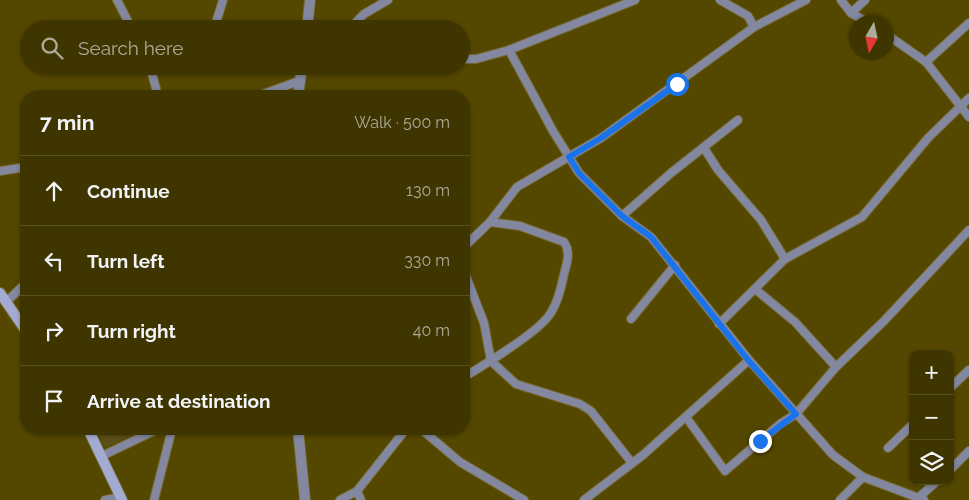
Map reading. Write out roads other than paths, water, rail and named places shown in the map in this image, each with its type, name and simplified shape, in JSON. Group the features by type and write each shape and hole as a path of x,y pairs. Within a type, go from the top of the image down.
{"main road":[{"path":"0,293 20,322"},
{"path":"91,435 122,498"}],"street":[{"path":"117,0 127,20"},
{"path":"216,20 222,0"},
{"path":"308,20 310,0"},
{"path":"358,20 364,14 388,0"},
{"path":"470,59 476,59 509,50 636,0"},
{"path":"720,0 748,16 754,27"},
{"path":"470,241 490,222 517,187 601,138 754,27 806,0"},
{"path":"841,0 855,15"},
{"path":"851,13 865,0"},
{"path":"926,62 969,24"},
{"path":"894,40 926,62 969,117"},
{"path":"509,50 579,173 622,216 651,237 675,265 748,360 833,455 863,477 919,499 933,485"},
{"path":"152,75 156,90"},
{"path":"298,90 300,75"},
{"path":"274,90 299,81"},
{"path":"719,324 785,259 862,217 928,138 969,98"},
{"path":"622,216 738,120"},
{"path":"704,148 718,170 761,220 785,259"},
{"path":"0,171 20,169"},
{"path":"470,373 540,327 550,316 558,300 568,256 568,247 564,242 520,226 490,222"},
{"path":"686,417 725,471 796,414 836,367 884,321 969,230"},
{"path":"631,319 675,265"},
{"path":"470,287 484,323 491,361 516,384 580,404 591,411 632,463"},
{"path":"6,302 20,289"},
{"path":"755,289 795,322 836,367"},
{"path":"584,500 632,463 686,417 748,360"},
{"path":"954,384 969,370"},
{"path":"888,448 909,428"},
{"path":"102,456 146,435"},
{"path":"154,500 170,435"},
{"path":"299,435 305,500"},
{"path":"340,500 357,491 401,435"},
{"path":"428,435 460,462 524,500"},
{"path":"954,466 969,451"},
{"path":"840,500 863,477"},
{"path":"357,491 361,500"},
{"path":"105,500 122,498"}]}
